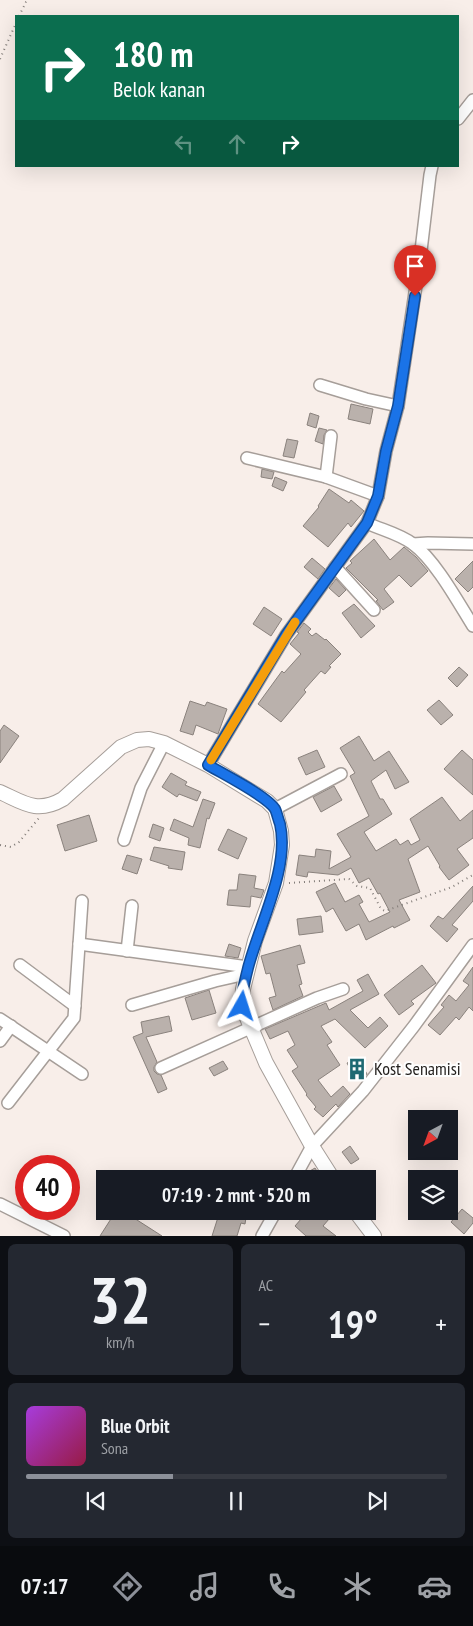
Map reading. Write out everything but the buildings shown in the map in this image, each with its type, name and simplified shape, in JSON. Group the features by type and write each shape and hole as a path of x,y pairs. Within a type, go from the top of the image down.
{"street":[{"path":"459,118 473,100"},
{"path":"208,765 286,635 367,523 378,496 386,451 398,406 432,167"},
{"path":"320,385 366,399 398,406"},
{"path":"326,477 330,436"},
{"path":"247,458 326,477 378,496"},
{"path":"367,523 402,537 422,552 447,584 473,626"},
{"path":"413,544 473,544"},
{"path":"335,567 374,610"},
{"path":"0,792 30,805 45,807 63,799 121,747 137,740 149,739 164,743 208,765 267,801 275,809 281,830 282,845 276,883 255,941 247,970 242,1006 266,1063 327,1170"},
{"path":"124,840 141,788 164,743"},
{"path":"275,809 341,774"},
{"path":"8,1103 74,1018 82,901"},
{"path":"127,950 132,906"},
{"path":"79,944 247,970"},
{"path":"299,1170 312,1146 368,1084 414,1026 473,945"},
{"path":"20,965 75,1006"},
{"path":"132,1005 247,970"},
{"path":"161,1068 317,998 343,989"},
{"path":"0,1019 82,1074"},
{"path":"0,1041 11,1026"},
{"path":"0,1204 64,1236"},
{"path":"262,1236 271,1220"},
{"path":"362,1220 374,1236"}],"path":[{"path":"20,15 29,0"},
{"path":"0,59 15,25"},
{"path":"0,845 11,847 19,842 35,824 45,807"},
{"path":"276,883 349,879 357,886 370,888 381,909 384,911 452,887 473,875"}],"slow traffic":[{"path":"211,760 295,622"}],"place":[{"name":"Kost Senamisi","path":"357,1069"}],"route":[{"path":"242,1006 243,989 255,941 276,883 282,845 281,830 275,809 267,801 208,765 286,635 367,523 378,496 386,451 398,406 415,296"}]}
